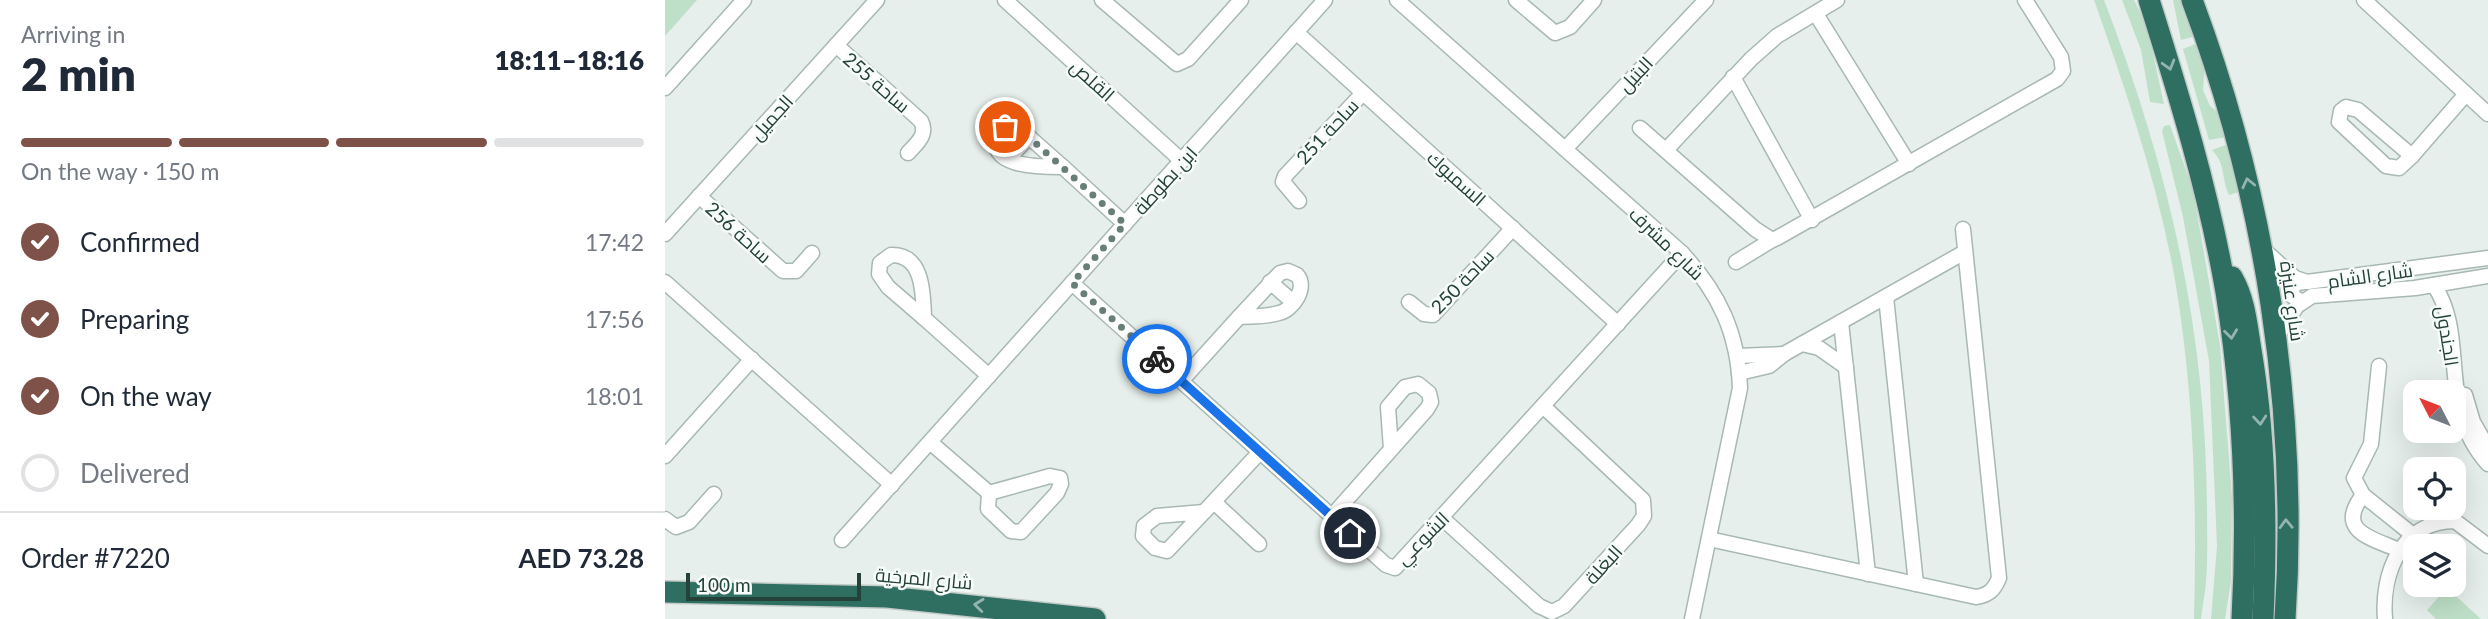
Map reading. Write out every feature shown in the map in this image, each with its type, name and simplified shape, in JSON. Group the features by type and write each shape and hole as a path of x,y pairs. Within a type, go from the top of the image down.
{"highway":[{"path":"2149,0 2205,194 2220,262 2234,363 2244,477 2242,619"},
{"name":"شارع عنيزة","path":"2192,0 2232,119 2263,249 2276,338 2287,531 2285,619"},
{"path":"2220,262 2235,281 2245,311 2256,380 2265,510 2263,619"},
{"name":"شارع المرخية","path":"665,592 887,597 1095,619"},
{"path":"665,606 704,603 734,592"}],"street":[{"path":"665,88 744,0"},
{"name":"الجميل","path":"665,234 877,0"},
{"name":"القلص","path":"1005,0 1182,161"},
{"path":"1102,0 1177,64 1188,59 1241,0"},
{"name":"ابن بطوطة","path":"842,540 1325,0"},
{"name":"شارع مشرف","path":"1397,0 1682,253 1716,295 1733,334 1738,356 1736,416 1692,619"},
{"path":"1516,0 1555,33 1570,27 1594,0"},
{"name":"البتيل","path":"1565,149 1706,0"},
{"path":"1666,150 1733,77 1777,36 1837,0"},
{"path":"1736,261 2057,79 2063,71 2061,57 2025,0"},
{"path":"2364,0 2488,114"},
{"path":"1816,14 1909,164"},
{"name":"السمبوك","path":"1296,32 1618,324"},
{"name":"ساحة 255","path":"836,45 921,121 924,128 922,137 908,153"},
{"path":"1733,77 1812,220"},
{"name":"ساحة 251","path":"1299,201 1286,189 1283,182 1285,176 1363,93"},
{"path":"2412,156 2358,110 2346,107 2341,111 2339,122 2343,126 2386,166 2399,168 2412,156 2466,94"},
{"path":"1063,167 1026,167 1008,159 996,144 1000,131 1013,126 1030,136 1125,224"},
{"path":"1640,128 1772,240"},
{"path":"1008,159 1030,136"},
{"name":"ساحة 256","path":"699,196 783,271 796,271 812,253"},
{"name":"ساحة 250","path":"1409,302 1424,314 1433,315 1513,228"},
{"path":"1709,539 1976,597 1986,596 1995,588 1999,578 1963,253 1963,229"},
{"name":"شارع الشام","path":"2263,249 2304,282 2322,282 2488,258"},
{"name":"الشوعي","path":"1072,283 1387,565 1395,568 1682,253"},
{"path":"1739,373 1769,366 1784,354 1963,253"},
{"path":"1182,380 1270,282 1280,273 1288,271 1297,275 1302,285 1293,302 1276,314 1239,317"},
{"name":"شارع الشام","path":"2301,301 2312,296 2434,285 2488,276"},
{"path":"665,282 892,485"},
{"path":"1270,282 1293,302"},
{"path":"2276,338 2301,301 2291,292 2296,283 2304,282"},
{"name":"الجندول","path":"2453,282 2453,306 2465,395 2473,422 2488,448"},
{"name":"الجندول","path":"2434,285 2446,310 2459,410 2468,436 2488,464"},
{"path":"1886,297 1916,584"},
{"path":"924,318 989,376"},
{"path":"1841,322 1868,574"},
{"path":"1803,344 1819,348 1846,367"},
{"path":"1738,356 1784,354"},
{"path":"665,456 752,359"},
{"path":"2379,366 2371,444 2354,478 2363,495 2412,534"},
{"name":"البغلة","path":"1443,518 1539,606 1552,612 1564,606 1638,525 1644,516 1643,500 1544,407"},
{"path":"930,442 989,493"},
{"path":"1332,516 1391,449"},
{"path":"1259,544 1209,507 1260,452"},
{"path":"1050,476 1058,476 1062,481 1056,493 1021,532 1011,531 992,514 987,505 989,493 1050,476"},
{"path":"665,519 676,527 684,526 714,494"},
{"path":"2363,495 2353,508 2353,522 2357,530 2399,551"},
{"path":"2415,534 2433,524 2455,521 2488,546"},
{"path":"2385,619 2387,578 2403,546"}],"green space":[{"path":"665,0 697,0 665,36"},
{"path":"2094,0 2104,0 2147,124 2179,249 2191,312 2205,441 2207,564 2201,619 2194,619 2193,449 2175,280 2150,173"},
{"path":"2122,0 2134,0 2147,26 2164,104 2150,102 2141,50"},
{"path":"2173,0 2182,0 2196,36 2181,40"},
{"path":"2198,43 2205,64 2203,90 2210,106 2219,113 2226,137 2209,140 2183,49"},
{"path":"2170,125 2193,190 2220,345 2232,497 2231,581 2225,619 2211,619 2217,546 2209,361 2183,217 2162,131 2164,126"},
{"path":"2228,144 2239,192 2229,195 2221,166 2212,150"},
{"path":"2439,597 2457,597 2481,619 2436,619 2427,610"}],"way so far":[{"path":"1005,127 1020,129 1125,224 1072,283 1157,359"}],"route":[{"path":"1157,359 1350,533"}]}
